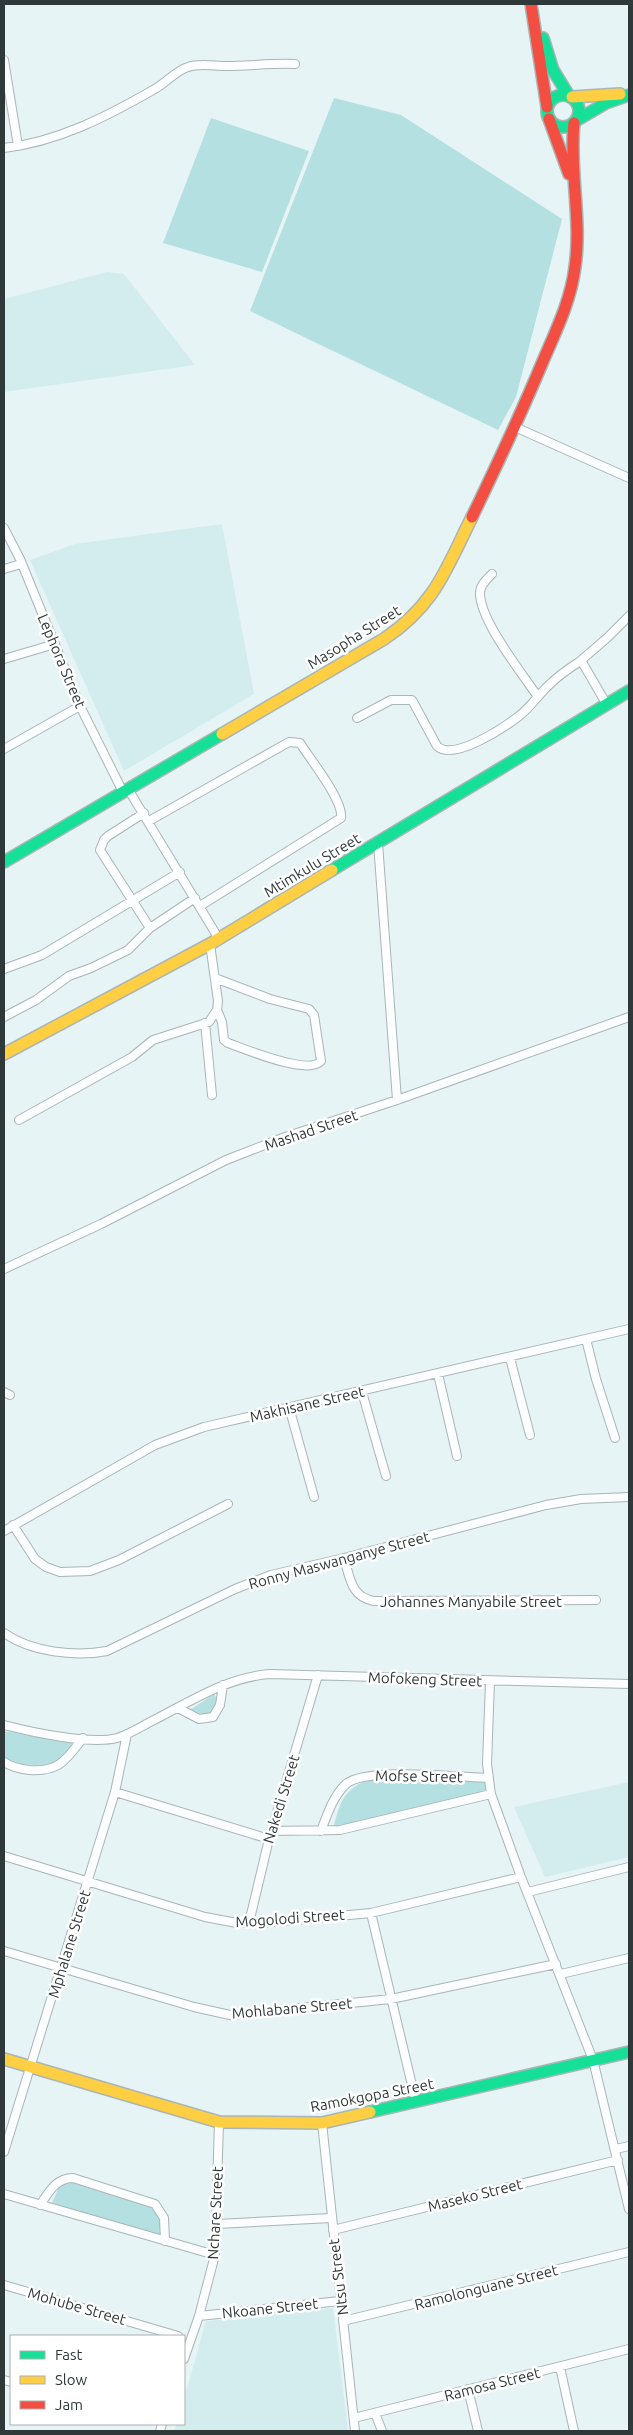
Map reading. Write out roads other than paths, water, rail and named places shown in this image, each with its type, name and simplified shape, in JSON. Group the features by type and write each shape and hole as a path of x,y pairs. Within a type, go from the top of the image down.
{"street":[{"name":"Masopha Street","path":"532,10 551,64 571,97"},
{"name":"Masopha Street","path":"532,10 548,113 572,181"},
{"path":"4,60 18,146"},
{"path":"4,148 63,134 113,112 163,85 190,66 232,66 263,63 295,64"},
{"path":"629,94 606,103 563,127 558,126 548,113 551,100 557,96 629,94"},
{"path":"571,97 579,108 575,121"},
{"name":"Masopha Street","path":"4,862 384,640 412,620 434,595 515,427 554,336 574,272 578,234 572,181 575,121"},
{"path":"515,427 629,478"},
{"name":"Lephora Street","path":"4,528 80,706 125,791 144,813 200,906 215,941"},
{"path":"4,569 21,564"},
{"path":"492,574 483,584 480,592 490,623 538,697"},
{"path":"357,718 391,700 412,700 437,746 444,750 456,750 471,745 518,716 556,678 579,662 629,616"},
{"path":"4,659 55,644"},
{"path":"579,662 582,662 588,670 607,705"},
{"name":"Mtimkulu Street","path":"4,1054 215,941 629,692"},
{"path":"4,749 80,706"},
{"path":"149,821 289,742 300,743 341,808 341,818 200,906"},
{"path":"144,813 108,836 100,850 150,928"},
{"path":"378,843 397,1100"},
{"path":"4,969 42,955 180,872"},
{"path":"4,1016 36,1000 69,976 91,968 128,950 150,928 195,898"},
{"path":"215,941 215,978 217,1010 224,1040 228,1043 293,1064 311,1066 321,1061 314,1016 309,1009 270,1000 215,978"},
{"path":"20,1120 124,1061 153,1040 206,1023 217,1010"},
{"name":"Mashad Street","path":"4,1269 101,1224 226,1160 285,1137 397,1100 629,1017"},
{"path":"206,1023 212,1095"},
{"name":"Makhisane Street","path":"4,1530 171,1438 204,1427 510,1358 629,1329"},
{"path":"586,1339 596,1379 615,1438"},
{"path":"510,1358 530,1435"},
{"path":"438,1374 458,1456"},
{"path":"362,1392 386,1476"},
{"path":"289,1407 314,1497"},
{"name":"Ronny Maswanganye Street","path":"4,1633 27,1644 48,1649 90,1654 107,1651 252,1582 546,1505 581,1499 629,1497"},
{"path":"13,1525 35,1558 46,1567 60,1572 90,1572 119,1560 228,1504"},
{"name":"Johannes Manyabile Street","path":"344,1558 355,1591 359,1597 374,1601 596,1600"},
{"name":"Mofokeng Street","path":"4,1725 107,1740 127,1734 223,1685 253,1675 318,1675 629,1684"},
{"name":"Nakedi Street","path":"249,1923 270,1835 318,1675"},
{"path":"490,1681 488,1778 491,1794 521,1877 561,1974 593,2060 629,2209"},
{"path":"178,1708 199,1719 212,1717 220,1705 223,1685"},
{"name":"Mphalane Street","path":"4,2152 32,2068 115,1792 127,1734"},
{"path":"4,1762 22,1769 43,1771 53,1769 68,1757 83,1738"},
{"name":"Mofse Street","path":"321,1831 341,1790 346,1784 361,1776 382,1774 488,1778"},
{"name":"Mofse Street","path":"115,1792 270,1835 357,1827 491,1794"},
{"name":"Mogolodi Street","path":"4,1856 222,1922 249,1923 371,1912 521,1877"},
{"path":"528,1892 629,1868"},
{"path":"371,1912 416,2102"},
{"name":"Mohlabane Street","path":"4,1951 194,2007 230,2015 391,1999 556,1964"},
{"path":"561,1974 629,1958"},
{"name":"Ramokgopa Street","path":"4,2060 218,2122 322,2123 629,2052"},
{"name":"Nchare Street","path":"185,2352 187,2339 199,2316 214,2255 217,2224 218,2122"},
{"name":"Ntsu Street","path":"322,2123 355,2431"},
{"path":"616,2149 629,2146"},
{"name":"Maseko Street","path":"333,2230 618,2160"},
{"path":"40,2205 61,2180 67,2178 82,2181 155,2204 164,2218 165,2242"},
{"path":"4,2194 214,2255"},
{"path":"217,2224 331,2218"},
{"name":"Ramolonguane Street","path":"343,2321 629,2252"},
{"name":"Mohube Street","path":"4,2285 175,2335"},
{"name":"Nkoane Street","path":"199,2316 340,2301"},
{"name":"Ramosa Street","path":"354,2418 629,2348"},
{"path":"560,2367 574,2431"},
{"path":"468,2390 478,2431"},
{"path":"375,2413 382,2431"}]}
